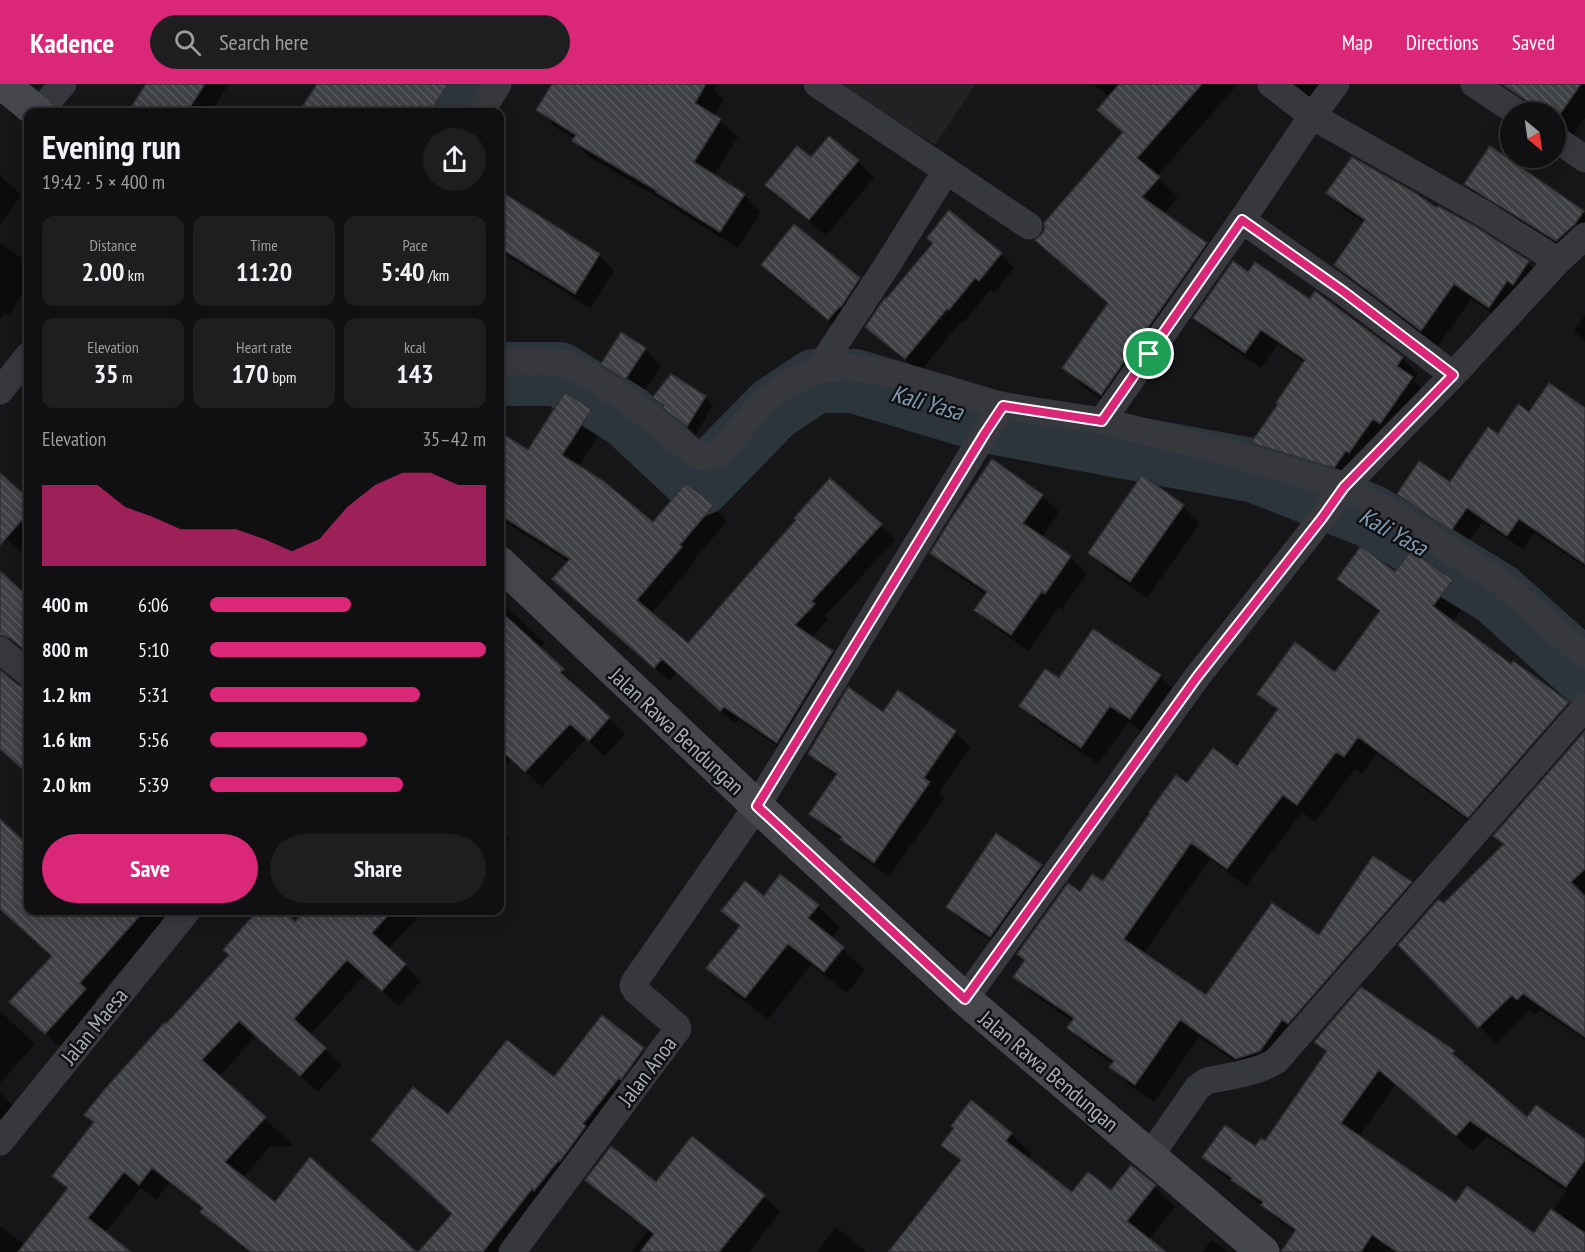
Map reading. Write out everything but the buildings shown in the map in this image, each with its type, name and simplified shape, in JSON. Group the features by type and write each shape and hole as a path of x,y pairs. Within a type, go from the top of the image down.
{"street":[{"path":"3,84 33,108"},
{"path":"42,108 63,84"},
{"path":"483,108 498,84"},
{"path":"817,84 1029,226"},
{"path":"1271,84 1312,116 1481,212 1558,261"},
{"path":"1102,421 1336,84"},
{"path":"1473,84 1501,102"},
{"path":"1566,146 1585,159"},
{"path":"818,370 946,171"},
{"path":"1242,220 1344,292 1453,375"},
{"path":"965,999 1197,677 1341,492 1558,261 1585,236"},
{"path":"0,391 24,361"},
{"path":"504,362 561,363 585,373 632,403 698,456 710,457 719,453 763,403 785,385 818,370 847,368 891,373 994,420 1102,421 1233,454 1390,512 1503,585 1585,656"},
{"path":"757,806 994,420"},
{"name":"Jalan Rawa Bendungan","path":"504,567 965,999 1263,1252"},
{"path":"0,650 24,670"},
{"path":"1150,1156 1203,1083 1257,1070 1276,1061 1585,707"},
{"name":"Jalan Anoa","path":"512,1252 678,1029 636,991 633,986 634,981 757,806"},
{"name":"Jalan Maesa","path":"0,1142 184,915"}],"shaded area":[{"path":"838,84 976,84 935,145"}],"waterway":[{"name":"Kali Yasa","path":"448,108 459,84"},
{"name":"Kali Yasa","path":"504,374 559,374 627,416 700,484 773,409 815,381 854,381 991,422 1256,471 1370,516 1497,594 1585,673"}],"route":[{"path":"1242,220 1344,292 1453,375 1344,487 1197,677 965,999 757,806 1003,406 1102,421 1149,354 1242,220"}]}
